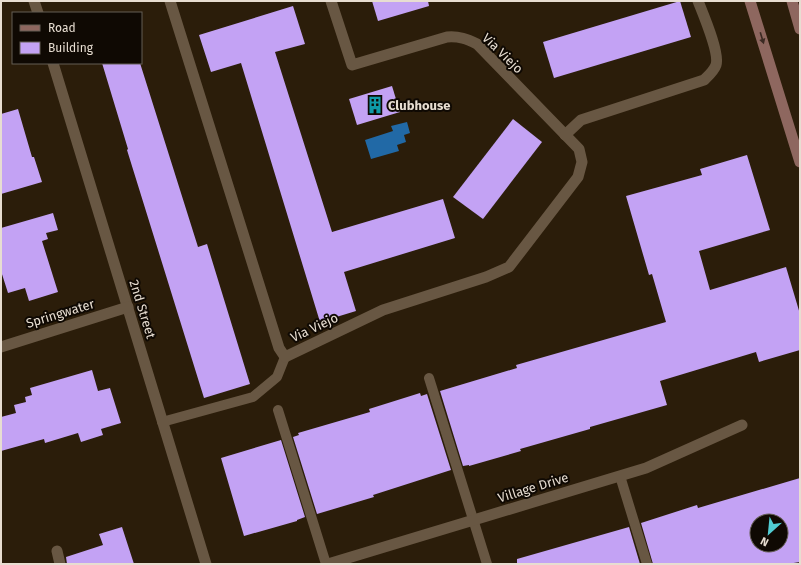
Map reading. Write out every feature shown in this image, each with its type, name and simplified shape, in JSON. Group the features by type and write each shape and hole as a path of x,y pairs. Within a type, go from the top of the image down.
{"main road":[{"path":"750,1 800,162"},
{"path":"792,1 800,28"}],"street":[{"path":"34,1 38,12"},
{"name":"Via Viejo","path":"170,1 278,348 285,357 383,310 486,277 509,267 578,177 582,162 579,149 477,44 456,36 448,37 352,65 331,1"},
{"path":"565,135 581,120 704,80 712,72 716,65 717,55 698,1"},
{"name":"2nd Street","path":"53,64 206,564"},
{"name":"Springwater","path":"1,347 128,307"},
{"name":"Village Drive","path":"327,564 646,468 742,424"},
{"path":"57,551 60,564"}],"lane":[{"path":"162,422 253,397 277,377 285,357"},
{"path":"429,378 487,564"},
{"path":"278,410 327,564"},
{"path":"620,476 648,564"}],"water":[{"path":"407,122 410,133 404,135 406,142 397,145 399,151 371,159 365,140 393,131 391,126"}],"building":[{"path":"372,1 428,1 429,6 378,21"},
{"path":"680,1 691,37 554,78 543,42"},
{"path":"293,6 305,44 275,52 332,232 443,199 455,238 344,272 356,311 320,322 241,63 211,72 199,35"},
{"path":"102,64 140,64 198,247 207,244 250,384 204,398 127,150 128,149"},
{"name":"Clubhouse","path":"392,86 400,112 357,125 349,99"},
{"path":"18,109 32,157 34,157 42,182 1,194 1,114"},
{"path":"513,119 542,142 483,219 453,197"},
{"path":"747,155 770,230 699,251 710,290 786,267 800,314 800,350 759,362 756,352 660,381 667,405 520,449 521,451 469,466 463,466 440,391 517,368 516,365 666,322 652,274 649,275 626,196 702,175 700,169"},
{"path":"53,213 58,230 46,233 48,239 42,241 58,292 29,301 25,288 8,293 1,271 1,228"},
{"path":"92,370 98,391 110,388 121,423 101,429 103,435 81,442 78,433 45,443 44,439 1,451 1,417 16,413 14,405 26,402 25,397 32,395 30,388"},
{"path":"420,393 421,396 427,394 451,470 373,495 374,497 317,514 293,437 299,435 298,433 370,412 369,409"},
{"path":"281,440 305,517 297,521 244,536 221,458"},
{"path":"800,478 800,562 787,564 653,564 641,523 697,505 698,508"},
{"path":"122,527 134,564 67,564 66,557 103,545 99,534"},
{"path":"629,527 640,564 517,564 517,559"}],"place":[{"name":"Clubhouse","path":"375,105"}]}
